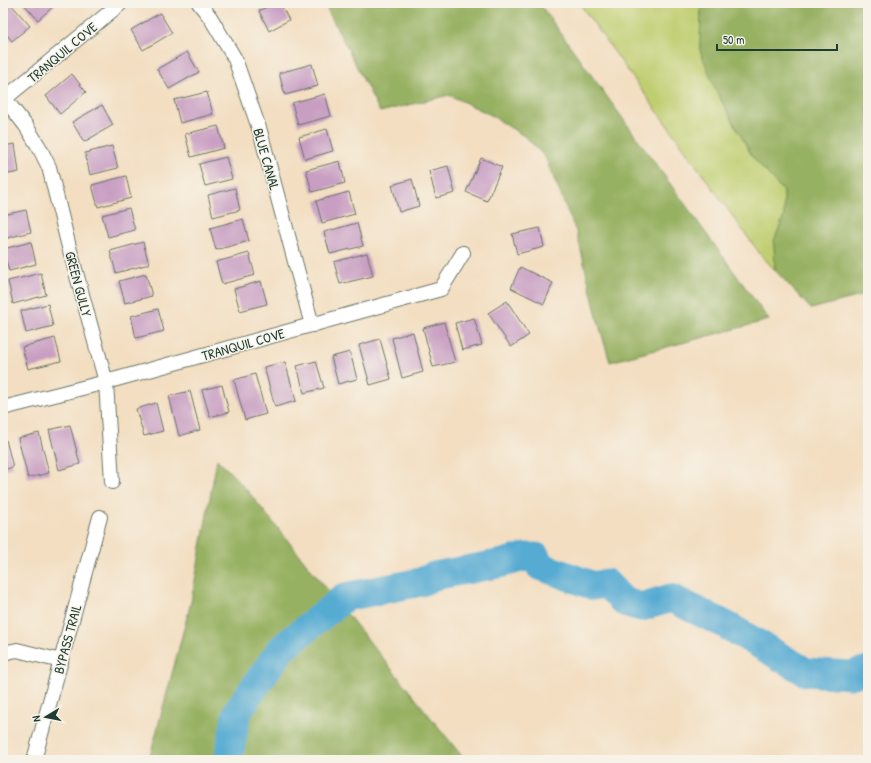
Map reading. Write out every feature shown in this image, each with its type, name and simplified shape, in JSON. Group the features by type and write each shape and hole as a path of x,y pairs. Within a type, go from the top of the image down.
{"street":[{"name":"TRANQUIL COVE","path":"4,100 121,3"},
{"name":"BLUE CANAL","path":"198,3 210,17 238,66 260,131 312,325"},
{"name":"GREEN GULLY","path":"4,100 26,126 49,167 106,382 112,482"},
{"name":"TRANQUIL COVE","path":"3,408 106,382 441,290 463,252"},
{"name":"BYPASS TRAIL","path":"34,760 100,517"},
{"path":"3,653 17,650 61,661"}],"green space":[{"path":"332,3 539,3 769,320 610,362 598,321 577,234 545,157 527,138 489,114 449,95 380,112 326,7"},
{"path":"579,3 701,3 700,50 752,156 784,192 784,216 774,241 775,270 760,254"},
{"path":"701,3 868,3 868,294 811,309 775,270 774,241 784,216 784,192 752,156 715,89 700,50"},
{"path":"217,459 247,490 465,760 149,760 191,602"}],"building":[{"path":"3,3 10,3 30,26 12,41 3,30"},
{"path":"23,3 53,3 55,5 38,20"},
{"path":"274,3 280,3 289,20 269,31 259,11"},
{"path":"160,13 172,33 143,50 131,30"},
{"path":"187,52 199,72 169,89 157,69"},
{"path":"312,64 318,86 285,95 279,73"},
{"path":"72,74 86,92 60,114 46,96"},
{"path":"207,92 213,114 180,123 174,100"},
{"path":"325,94 331,116 298,125 292,103"},
{"path":"102,105 113,125 84,142 72,122"},
{"path":"218,126 224,148 191,157 185,134"},
{"path":"327,129 333,151 305,159 299,137"},
{"path":"15,144 19,172 3,175 3,146"},
{"path":"112,146 118,168 90,175 85,153"},
{"path":"226,157 232,179 205,186 199,164"},
{"path":"481,158 502,167 487,201 466,192"},
{"path":"340,161 345,183 312,192 306,170"},
{"path":"448,166 455,193 436,198 429,171"},
{"path":"126,176 131,198 98,207 92,185"},
{"path":"412,179 419,206 399,212 392,185"},
{"path":"235,188 240,210 213,217 208,195"},
{"path":"349,192 355,214 322,223 316,201"},
{"path":"129,208 135,230 108,237 102,215"},
{"path":"26,210 31,232 3,239 3,215"},
{"path":"243,219 249,241 216,250 210,228"},
{"path":"357,223 363,246 330,254 324,232"},
{"path":"540,228 544,247 517,254 512,234"},
{"path":"31,242 36,264 9,271 3,249"},
{"path":"143,242 149,264 116,273 110,251"},
{"path":"249,253 255,275 222,284 216,262"},
{"path":"367,253 373,276 340,284 334,262"},
{"path":"520,267 553,283 544,304 511,288"},
{"path":"41,273 46,295 13,304 8,281"},
{"path":"146,274 152,296 125,303 119,281"},
{"path":"261,281 267,304 240,311 234,289"},
{"path":"507,301 529,335 511,347 488,313"},
{"path":"48,304 53,326 26,333 21,311"},
{"path":"158,309 164,331 136,338 131,316"},
{"path":"474,318 482,345 462,350 455,323"},
{"path":"444,322 455,362 433,367 423,328"},
{"path":"413,332 423,372 402,378 392,338"},
{"path":"55,338 61,361 28,369 22,347"},
{"path":"380,339 391,379 370,385 359,345"},
{"path":"350,352 357,379 338,384 331,357"},
{"path":"316,361 324,388 304,393 297,366"},
{"path":"285,362 296,401 275,407 264,367"},
{"path":"255,374 266,414 245,420 234,380"},
{"path":"222,385 229,412 210,417 202,390"},
{"path":"190,391 200,430 179,436 169,396"},
{"path":"156,403 163,431 144,436 136,409"},
{"path":"70,425 80,464 59,470 49,430"},
{"path":"39,433 49,473 28,478 18,438"},
{"path":"6,440 13,467 3,470 3,441"}],"waterway":[{"path":"228,760 237,712 281,649 345,597 421,582 434,576 503,563 525,557 536,557 540,566 594,586 606,583 624,602 641,607 671,598 726,625 806,672 850,675 868,670"}]}
